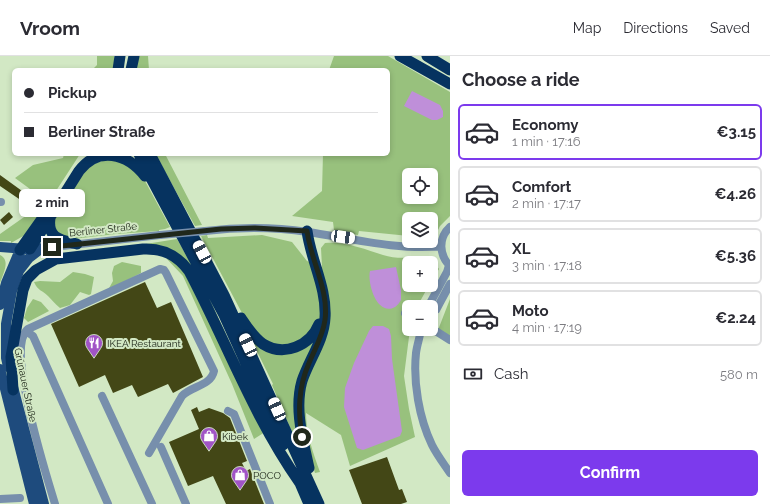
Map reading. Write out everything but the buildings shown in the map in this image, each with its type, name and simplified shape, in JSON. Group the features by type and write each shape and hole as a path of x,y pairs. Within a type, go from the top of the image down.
{"highway":[{"path":"119,68 121,56"},
{"path":"130,56 130,68"},
{"path":"131,68 134,56"},
{"path":"400,56 450,84"},
{"path":"426,56 450,70"},
{"path":"25,249 82,156"},
{"path":"25,249 50,218 84,165 94,158 103,156"},
{"path":"118,156 132,162 163,200"},
{"path":"140,156 144,167 224,315 309,504"},
{"path":"151,156 224,295 320,504"},
{"path":"50,218 51,232 55,237 60,240 77,244"},
{"path":"307,231 311,252 324,293 325,306 323,330 302,381 299,401 299,420 313,488"},
{"path":"6,394 23,290 28,279 36,270 56,259 143,249 165,252 178,258 189,271 282,458 300,483"},
{"path":"224,295 256,338 264,344 279,350 299,346 313,336 318,327 325,306"}],"main road":[{"name":"Berliner Straße","path":"0,247 25,249"},
{"name":"Grünauer Straße","path":"20,271 29,258 42,248"},
{"name":"Grünauer Straße","path":"25,249 20,271 12,291 9,304 5,337 6,394 28,446 44,504"},
{"path":"0,305 6,283 25,249"},
{"name":"Grünauer Straße","path":"0,369 34,504"}],"street":[{"path":"432,300 449,266 443,256 441,246 444,234 450,227"},
{"name":"Berliner Straße","path":"25,249 160,235 255,228 307,231 395,245 431,247 441,246"},
{"path":"55,504 23,385 21,356 22,337 26,331 160,269 164,270 214,371 213,375 208,381 185,392 148,453"},
{"path":"438,306 450,284"},
{"path":"26,331 33,336 108,504"},
{"path":"438,332 450,340"},
{"path":"420,336 416,353 416,377 419,403 431,444 450,474"},
{"path":"102,396 152,504"},
{"path":"228,411 234,414 270,504"},
{"path":"28,446 38,462 49,504"},
{"path":"161,447 186,504"},
{"path":"0,498 20,498"}],"green space":[{"path":"97,56 114,56 114,68 94,68 97,65"},
{"path":"137,56 148,56 149,68 136,68"},
{"path":"334,56 388,56 450,92 450,216 438,230 438,212 402,212 402,235 359,231 358,235 334,230 333,222 292,216 322,191 323,156 390,156 390,68 330,68"},
{"path":"64,156 79,156 41,214 25,235 11,243 11,241 0,241 0,234 44,203 45,200 15,178 33,165 63,158"},
{"path":"157,156 166,156 202,225 195,226"},
{"path":"113,158 138,172 145,181 170,227 159,231 73,239 58,236 52,218 85,166"},
{"path":"207,235 208,238 262,235 292,242 307,261 322,267 321,248 325,243 347,244 389,257 402,258 402,292 425,292 421,300 402,300 402,336 409,336 404,376 415,437 350,466 341,435 306,413 312,450 320,472 315,473 306,440 303,405 304,393 309,376 325,335 295,345 272,345 250,328 201,236"},
{"path":"177,239 204,287 272,432 188,265 133,246"},
{"path":"0,255 5,260 6,264 0,283"},
{"path":"166,258 180,264 265,432 254,439 232,384 183,276"},
{"path":"122,262 141,266 141,273 108,290 113,281 112,273 114,266"},
{"path":"73,272 94,277 91,294 89,295 80,292 70,305 60,308 39,289 34,282 60,282"},
{"path":"33,299 41,302 49,311 28,322 24,318 27,308"},
{"path":"450,299 450,338 438,330"},
{"path":"318,335 300,377 303,449 297,444 272,385 273,384 251,339 271,351"}],"shaded area":[{"path":"412,91 440,105 443,111 443,117 437,120 432,120 404,106"},
{"path":"396,267 401,290 401,300 396,306 389,309 378,303 372,290 369,276 370,271"},
{"path":"373,326 383,326 389,329 391,336 392,359 402,431 400,436 363,450 357,448 344,407 345,388 354,363 369,331"}],"place":[{"name":"IKEA Restaurant","path":"94,358"},
{"name":"Kibek","path":"209,451"},
{"name":"POCO","path":"240,490"}],"route":[{"path":"52,247 221,229 255,228 307,231 311,252 324,293 325,319 323,330 302,381 299,395 299,420 302,437"}]}
